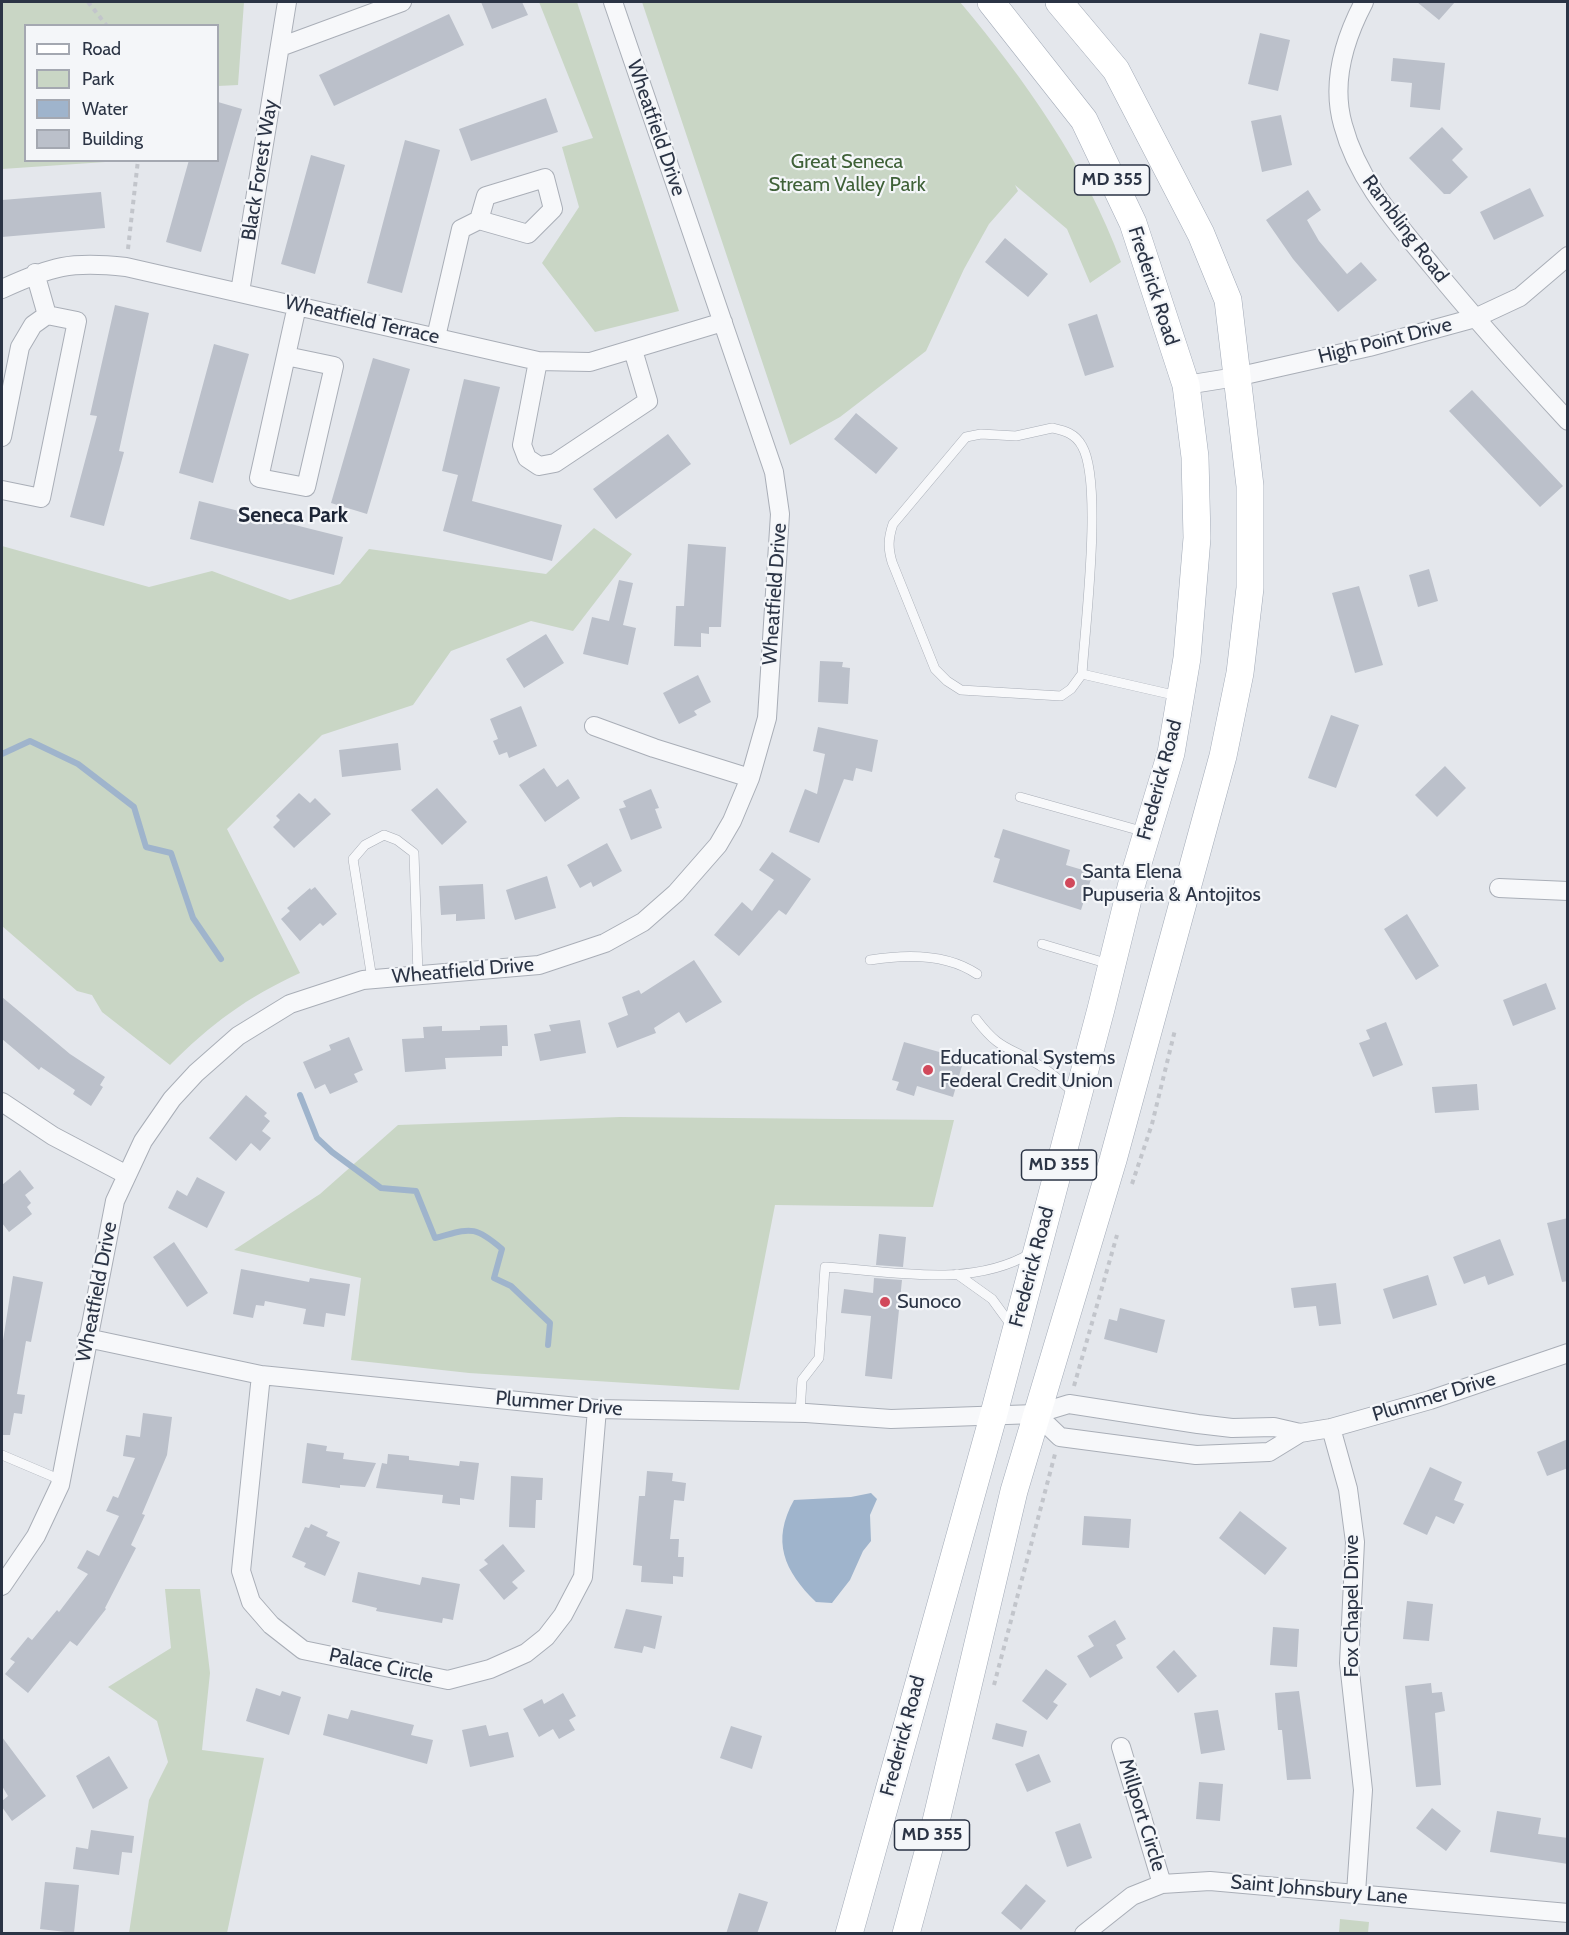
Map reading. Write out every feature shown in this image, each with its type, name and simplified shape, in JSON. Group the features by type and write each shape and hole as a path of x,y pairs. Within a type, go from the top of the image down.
{"main road":[{"name":"Frederick Road","path":"849,1934 993,1416 1147,832 1171,753 1187,658 1197,538 1195,457 1185,385 1133,224 1084,120 991,2"},
{"name":"MD 355","path":"906,1934 933,1834 1014,1491 1113,1160 1223,756 1240,673 1250,588 1252,508 1227,300 1201,234 1116,70 1059,2"}],"street":[{"name":"Black Forest Way","path":"240,292 287,2"},
{"path":"279,47 402,2"},
{"name":"Wheatfield Drive","path":"2,1586 36,1536 61,1480 115,1201 143,1141 172,1099 196,1073 238,1036 290,1004 372,979 539,965 605,943 643,922 676,893 718,845 732,821 750,778 767,718 780,514 774,472 613,2"},
{"name":"Rambling Road","path":"1364,2 1348,32 1338,84 1342,124 1364,178 1383,207 1474,318 1568,421"},
{"path":"436,337 461,229 478,220"},
{"name":"High Point Drive","path":"1185,385 1236,378 1369,347 1474,318 1520,297 1568,256"},
{"name":"Wheatfield Terrace","path":"2,289 35,273 86,262 126,267 538,361 590,362 633,351 723,322"},
{"path":"35,273 47,315"},
{"path":"286,356 334,366 306,487 259,478 297,306"},
{"path":"2,437 20,347 33,325 47,315 77,321 41,498 2,490"},
{"path":"538,361 522,445 526,458 539,466 555,463 648,401 633,351"},
{"path":"594,726 654,748 750,778"},
{"path":"1500,888 1568,891"},
{"path":"2,1102 53,1136 127,1175"},
{"name":"Plummer Drive","path":"87,1338 261,1375 597,1409 800,1413 891,1419 1036,1414 1069,1404 1198,1424 1232,1428 1274,1427 1300,1433 1331,1428 1430,1400 1568,1353"},
{"name":"Palace Circle","path":"261,1375 241,1571 251,1602 271,1625 303,1650 448,1680 490,1669 526,1653 546,1637 563,1615 583,1577 597,1409"},
{"name":"Plummer Drive","path":"1036,1414 1060,1437 1196,1455 1269,1452 1300,1433"},
{"name":"Fox Chapel Drive","path":"1331,1428 1348,1489 1355,1542 1349,1663 1363,1790 1356,1893"},
{"name":"Millport Circle","path":"1121,1747 1162,1884"},
{"name":"Saint Johnsbury Lane","path":"1084,1934 1132,1896 1162,1884 1210,1881 1568,1913"}],"lane":[{"path":"1052,428 1070,432 1082,446 1090,472 1092,534 1082,674 1071,689 1061,696 961,690 935,669 888,547 893,524 966,437 981,434 1016,436 1052,428"},
{"path":"1082,674 1181,696"},
{"path":"1020,797 1147,832"},
{"path":"372,979 353,859 365,845 384,835 397,840 414,853 418,975"},
{"path":"1042,944 1112,965"},
{"path":"870,960 894,956 944,959 960,962 977,974"},
{"path":"976,1019 990,1038 1003,1048 1036,1063 1077,1096"},
{"path":"800,1413 802,1380 819,1358 825,1267 957,1274 982,1272 1015,1262 1038,1248"},
{"path":"957,1274 992,1299 1015,1332"},
{"path":"2,1455 61,1480"}],"path":[{"path":"88,2 105,24"},
{"path":"126,267 138,162"}],"green space":[{"path":"2,2 244,2 238,85 219,86 219,24 24,24 24,162 105,162 2,169"},
{"path":"539,2 577,2 679,311 595,332 542,263 579,207 562,147 593,138"},
{"name":"Great Seneca Stream Valley Park","path":"642,2 960,2 1008,62 1072,157 1090,191 1121,262 1090,283 1067,229 1015,185 1018,191 989,224 964,269 926,351 840,417 790,445"},
{"path":"594,528 632,554 573,631 531,621 451,651 413,705 322,735 227,829 300,973 263,992 230,1013 170,1065 102,1012 92,995 77,991 2,926 2,546 149,587 212,571 290,600 340,584 369,549 546,574"},
{"path":"620,1117 954,1120 933,1207 775,1205 739,1390 469,1373 351,1360 361,1278 234,1250 320,1194 398,1125"},
{"path":"165,1589 200,1589 210,1673 202,1750 264,1758 227,1933 129,1933 149,1800 168,1762 157,1721 108,1687 171,1648"},
{"path":"1340,1919 1369,1922 1368,1933 1339,1933"}],"water":[{"path":"871,1493 877,1499 870,1515 871,1541 863,1551 850,1580 832,1603 816,1602 796,1579 784,1555 783,1529 794,1500 851,1497"}],"building":[{"path":"481,2 522,2 528,15 492,29"},
{"path":"1417,2 1455,2 1439,20"},
{"path":"449,14 464,45 334,106 319,75"},
{"path":"1260,33 1290,40 1278,91 1248,84"},
{"path":"1393,58 1445,63 1440,110 1410,107 1412,83 1391,81"},
{"path":"546,98 558,132 471,161 459,129"},
{"path":"219,102 242,109 201,252 166,242 188,162 219,162"},
{"path":"1281,115 1292,165 1262,172 1251,121"},
{"path":"1442,127 1463,149 1452,160 1468,177 1450,194 1444,194 1409,158"},
{"path":"405,140 440,150 402,293 367,283"},
{"path":"311,155 345,165 315,274 281,264"},
{"path":"1530,188 1544,216 1494,240 1480,212"},
{"path":"1308,190 1321,210 1307,220 1319,241 1347,274 1361,262 1377,280 1338,312 1293,259 1266,220"},
{"path":"101,192 105,228 2,237 2,200"},
{"path":"1005,238 1048,274 1028,297 985,262"},
{"path":"115,305 149,313 119,451 124,452 104,526 70,517 97,416 90,415"},
{"path":"1097,314 1114,367 1085,376 1068,324"},
{"path":"214,344 249,354 213,483 179,473"},
{"path":"373,358 410,369 367,514 331,503"},
{"path":"464,379 500,387 472,501 562,525 552,561 443,531 458,475 442,471"},
{"path":"1472,390 1563,486 1540,507 1449,411"},
{"path":"856,413 898,448 876,474 834,439"},
{"path":"668,434 691,464 616,519 593,489"},
{"path":"199,501 343,537 334,575 190,539"},
{"path":"688,544 726,547 721,627 709,627 709,634 701,633 701,647 674,646 676,606 684,606"},
{"path":"1429,569 1438,601 1418,607 1409,575"},
{"path":"619,580 633,583 623,625 636,628 628,665 583,654 592,617 609,621"},
{"path":"1359,586 1383,665 1355,673 1332,593"},
{"path":"546,634 564,663 524,688 506,659"},
{"path":"820,661 843,662 842,667 850,668 848,704 818,702"},
{"path":"698,675 711,702 694,711 697,715 679,724 663,693"},
{"path":"521,706 537,746 509,758 507,752 499,755 493,741 498,739 490,719"},
{"path":"1331,715 1359,725 1336,788 1308,778"},
{"path":"818,727 878,740 872,772 856,768 853,781 844,779 819,843 789,832 805,789 817,794 825,754 813,751"},
{"path":"398,743 401,770 342,777 339,750"},
{"path":"1445,766 1466,788 1437,817 1415,795"},
{"path":"544,768 557,787 568,779 580,798 545,822 519,785"},
{"path":"437,788 467,822 442,845 411,810"},
{"path":"651,789 659,808 655,809 662,828 631,840 619,809 626,807 623,801"},
{"path":"299,793 310,803 315,798 331,814 294,848 273,827 280,820 276,816"},
{"path":"1003,829 1070,850 1066,865 1093,873 1081,910 993,882 1000,859 994,857"},
{"path":"607,843 622,871 593,887 591,882 580,888 567,865"},
{"path":"772,852 811,879 786,915 779,910 739,956 714,935 742,902 752,911 774,880 759,870"},
{"path":"547,876 556,908 515,920 506,890"},
{"path":"483,884 485,919 456,921 456,914 441,915 439,886"},
{"path":"315,887 337,914 323,926 320,923 300,941 281,919 290,911 287,908 310,888 311,890"},
{"path":"1407,914 1439,966 1416,980 1384,929"},
{"path":"694,960 722,1002 686,1023 679,1012 654,1028 656,1033 617,1048 608,1023 628,1015 622,997 639,990 641,994"},
{"path":"1546,983 1556,1009 1513,1026 1503,1000"},
{"path":"2,997 70,1054 105,1077 100,1085 103,1087 91,1106 73,1094 75,1090 41,1067 39,1070 2,1039"},
{"path":"580,1020 586,1053 540,1061 534,1034 551,1031 549,1025"},
{"path":"1386,1022 1403,1065 1373,1077 1359,1043 1370,1039 1366,1030"},
{"path":"507,1025 508,1046 502,1046 502,1056 445,1058 446,1069 405,1072 402,1039 424,1038 423,1027 442,1026 442,1031 480,1030 480,1026"},
{"path":"349,1037 363,1070 354,1074 358,1082 330,1094 325,1084 315,1089 303,1062 331,1050 329,1045"},
{"name":"Educational Systems Federal Credit Union","path":"904,1042 964,1059 953,1097 917,1086 914,1096 896,1090 899,1082 892,1080"},
{"path":"1477,1084 1479,1110 1435,1113 1432,1087"},
{"path":"246,1095 267,1113 264,1116 270,1121 262,1131 271,1138 260,1151 251,1143 236,1161 209,1138"},
{"path":"20,1170 34,1188 25,1195 31,1203 27,1207 32,1214 9,1232 2,1223 2,1185"},
{"path":"197,1177 225,1192 207,1228 168,1208 177,1190 187,1196"},
{"path":"1568,1218 1568,1281 1562,1282 1547,1223"},
{"path":"879,1234 906,1237 903,1267 876,1265"},
{"path":"1500,1239 1514,1275 1488,1285 1485,1276 1464,1284 1453,1257"},
{"path":"174,1242 208,1293 187,1307 153,1257"},
{"path":"241,1269 309,1282 310,1278 350,1284 345,1316 326,1313 324,1327 303,1324 306,1309 265,1301 264,1306 256,1305 253,1318 233,1314"},
{"path":"1428,1275 1437,1305 1393,1319 1383,1289"},
{"path":"13,1276 43,1282 31,1342 26,1341 17,1394 25,1395 22,1414 14,1413 10,1435 2,1435 2,1347"},
{"path":"874,1278 902,1280 892,1379 865,1376 871,1316 841,1313 844,1289 873,1293"},
{"path":"1336,1283 1341,1324 1319,1326 1316,1306 1294,1308 1291,1288"},
{"path":"1120,1308 1165,1320 1157,1353 1104,1339 1109,1319 1117,1321"},
{"path":"143,1413 172,1417 167,1455 142,1514 145,1515 131,1545 136,1548 106,1609 77,1646 70,1641 28,1693 5,1674 15,1662 10,1659 28,1637 32,1640 57,1610 59,1612 88,1574 77,1568 87,1550 99,1556 119,1516 106,1511 113,1496 118,1498 135,1458 123,1456 126,1435 140,1437"},
{"path":"1568,1439 1568,1468 1547,1476 1537,1452"},
{"path":"307,1443 327,1446 326,1451 344,1453 343,1459 376,1463 365,1487 340,1485 340,1488 302,1483"},
{"path":"388,1454 409,1456 409,1460 459,1466 460,1461 479,1463 474,1500 460,1498 460,1505 442,1503 443,1495 376,1488 382,1463 387,1464"},
{"path":"1430,1467 1462,1482 1454,1500 1464,1504 1454,1524 1436,1516 1427,1535 1403,1524"},
{"path":"647,1471 673,1473 672,1481 686,1483 684,1501 674,1500 670,1539 679,1539 678,1557 684,1557 683,1577 673,1576 673,1584 641,1582 642,1566 633,1565 639,1496 645,1496"},
{"path":"511,1476 543,1478 542,1500 536,1500 535,1528 509,1527"},
{"path":"1240,1511 1287,1548 1265,1575 1219,1538"},
{"path":"1084,1516 1131,1519 1129,1548 1082,1545"},
{"path":"311,1524 328,1532 326,1536 340,1542 325,1576 304,1567 306,1563 292,1557 305,1527 309,1528"},
{"path":"503,1544 525,1571 512,1582 518,1588 504,1600 479,1570 488,1564 484,1560"},
{"path":"358,1572 420,1585 422,1577 460,1584 453,1620 443,1618 442,1623 376,1611 377,1608 352,1602"},
{"path":"1407,1601 1433,1604 1429,1641 1403,1639"},
{"path":"626,1609 662,1616 655,1649 644,1646 642,1653 614,1648"},
{"path":"1115,1620 1126,1639 1116,1645 1123,1658 1090,1678 1077,1656 1094,1646 1088,1636"},
{"path":"1273,1627 1299,1629 1297,1667 1270,1665"},
{"path":"1174,1650 1197,1676 1178,1693 1156,1667"},
{"path":"1046,1669 1067,1684 1053,1702 1058,1705 1047,1720 1022,1701"},
{"path":"1431,1683 1432,1693 1442,1692 1445,1711 1435,1713 1441,1785 1416,1787 1405,1686"},
{"path":"256,1688 280,1696 282,1691 301,1697 289,1735 246,1721"},
{"path":"1299,1691 1311,1779 1287,1780 1282,1730 1278,1730 1275,1693"},
{"path":"563,1693 576,1716 569,1720 575,1730 559,1739 553,1729 539,1737 523,1709 542,1699 544,1704"},
{"path":"351,1710 414,1725 411,1735 433,1740 427,1764 323,1735 328,1714 348,1719"},
{"path":"1218,1710 1225,1750 1201,1754 1194,1713"},
{"path":"996,1723 1027,1731 1023,1747 992,1739"},
{"path":"486,1725 489,1736 508,1732 514,1757 470,1767 462,1730"},
{"path":"731,1726 762,1736 752,1769 720,1758"},
{"path":"2,1737 46,1796 12,1821 2,1807 2,1801 8,1796 2,1786"},
{"path":"1039,1754 1051,1782 1027,1792 1015,1764"},
{"path":"109,1756 128,1788 93,1809 76,1776"},
{"path":"1199,1782 1223,1784 1220,1821 1196,1819"},
{"path":"1432,1808 1461,1831 1446,1851 1416,1828"},
{"path":"1497,1811 1541,1818 1538,1834 1568,1838 1568,1864 1490,1852"},
{"path":"1080,1823 1092,1858 1067,1867 1055,1832"},
{"path":"91,1830 134,1836 132,1853 122,1852 119,1875 73,1869 76,1847 88,1849"},
{"path":"45,1882 79,1885 74,1933 40,1929"},
{"path":"1026,1884 1046,1901 1021,1930 1001,1913"},
{"path":"739,1893 768,1902 757,1934 726,1934"}],"waterway":[{"path":"2,754 30,741 78,764 134,807 146,847 171,853 193,918 221,959"},
{"path":"300,1095 317,1138 332,1152 381,1188 416,1191 435,1238 456,1232 471,1231 484,1235 502,1249 494,1278 511,1286 550,1323 548,1345"}],"place":[{"name":"Santa Elena Pupuseria & Antojitos","path":"1070,883"},
{"name":"Educational Systems Federal Credit Union","path":"928,1070"},
{"name":"Sunoco","path":"885,1302"}],"district":[{"name":"Seneca Park","path":"293,516"}]}
